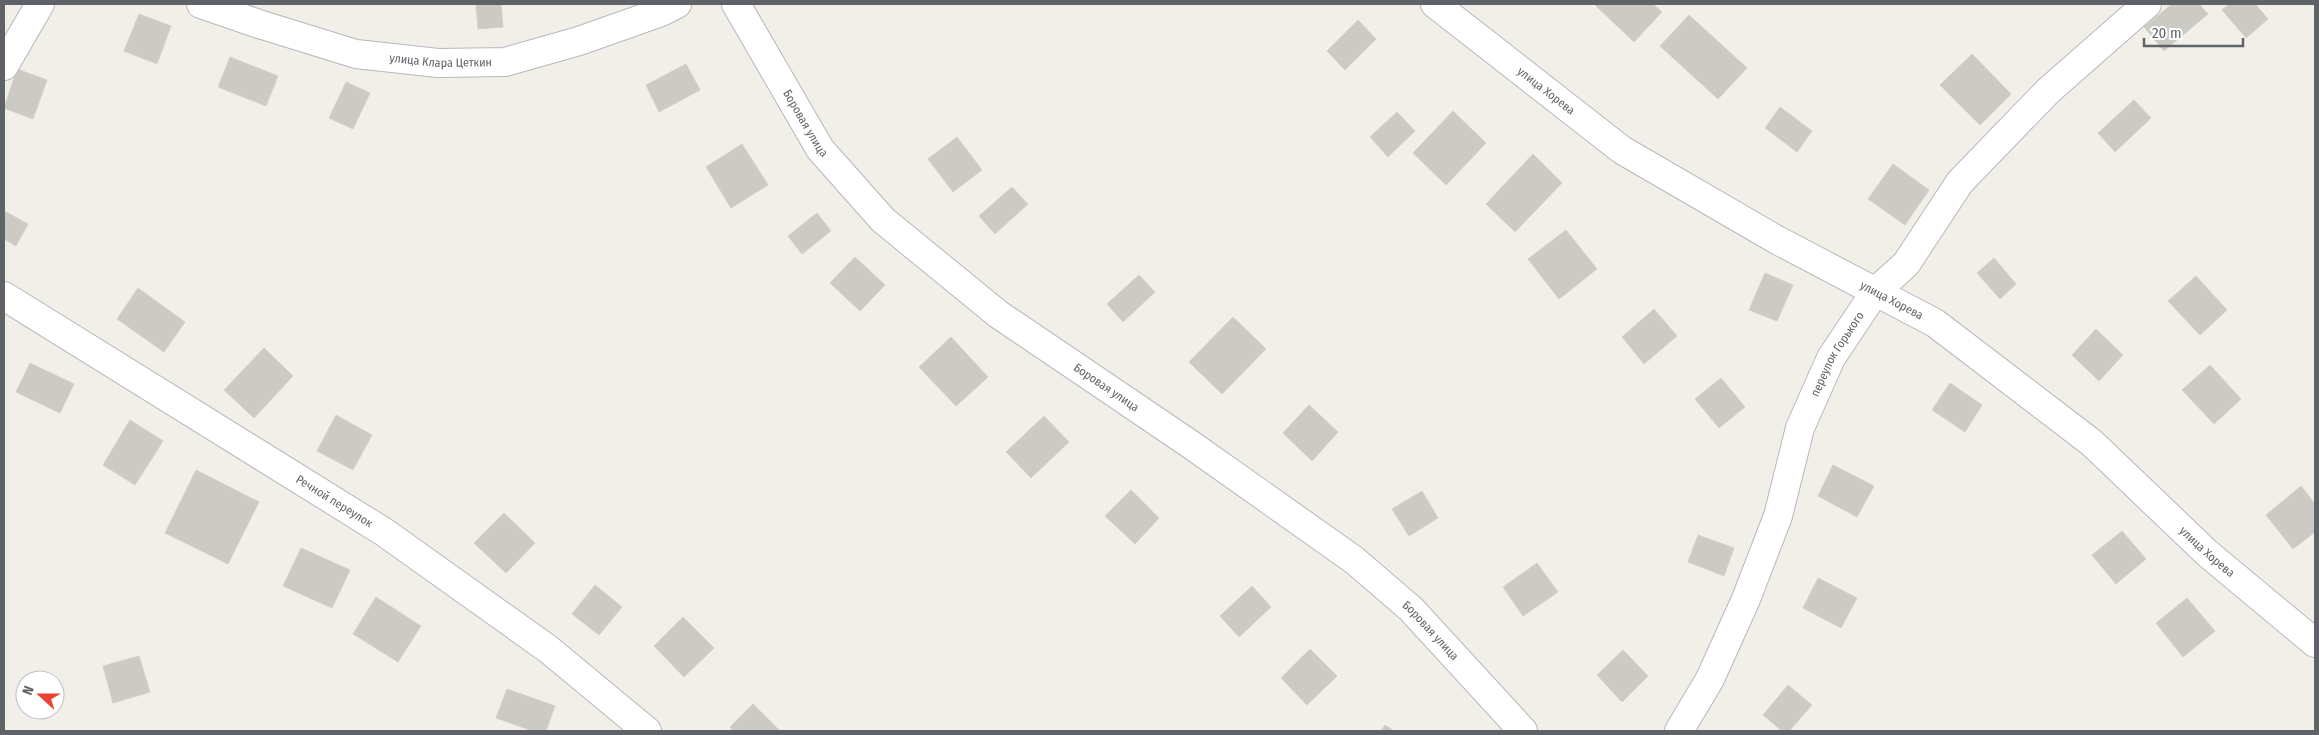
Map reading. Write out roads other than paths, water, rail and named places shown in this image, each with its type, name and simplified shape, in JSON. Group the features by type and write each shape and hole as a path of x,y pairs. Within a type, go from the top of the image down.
{"street":[{"path":"4,66 40,4"},
{"name":"улица Клара Цеткин","path":"201,4 356,54 438,63 505,62 579,41 661,12 678,4"},
{"name":"Боровая улица","path":"736,4 820,149 883,220 998,314 1190,444 1354,560 1411,609 1522,731"},
{"name":"улица Хорева","path":"1435,4 1622,150 1777,240 1934,323 2092,443 2207,553 2315,643"},
{"name":"переулок Горького","path":"1679,731 1710,679 1746,599 1778,516 1800,428 1831,358 1876,292 1906,264 1960,182 2048,91 2147,4"},
{"name":"Речной переулок","path":"4,296 384,532 548,649 647,731"}]}
